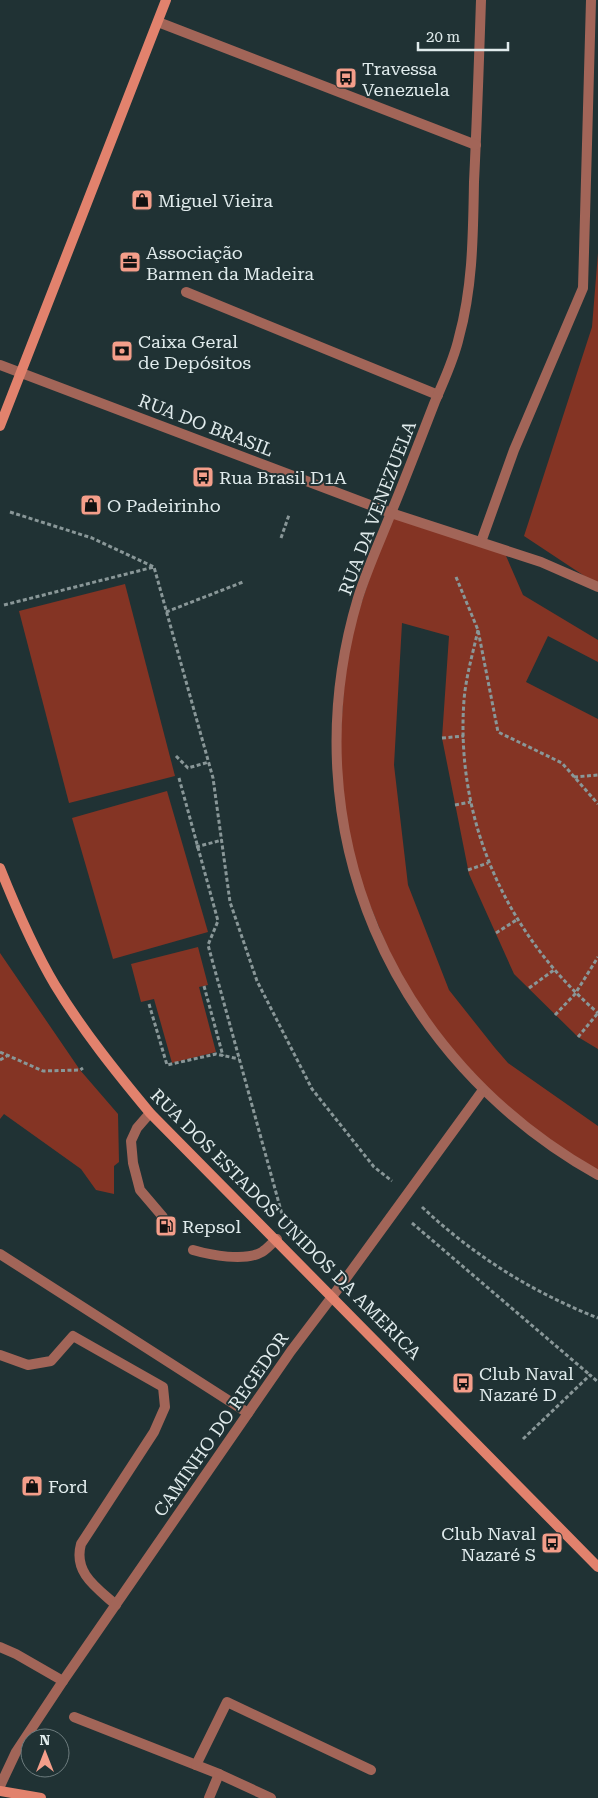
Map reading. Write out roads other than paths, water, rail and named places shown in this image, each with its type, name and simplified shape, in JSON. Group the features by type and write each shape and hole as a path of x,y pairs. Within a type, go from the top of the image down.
{"street":[{"path":"0,426 166,0"},
{"name":"RUA DA VENEZUELA","path":"481,0 471,277 459,339 375,549 358,600 337,701 338,769 344,825 352,862 366,908 382,946 407,994 434,1035 483,1090 563,1155 598,1175"},
{"path":"481,542 514,450 583,288 591,0"},
{"path":"158,22 476,145"},
{"path":"186,292 438,395"},
{"name":"RUA DO BRASIL","path":"0,365 391,513 540,562 598,587"},
{"name":"RUA DOS ESTADOS UNIDOS DA AMERICA","path":"0,868 21,920 55,985 101,1053 150,1113 598,1567"},
{"name":"CAMINHO DO REGEDOR","path":"0,1786 16,1752 63,1681 301,1336 483,1090"},
{"path":"150,1113 137,1128 131,1141 133,1163 140,1190 163,1217"},
{"path":"193,1250 217,1257 238,1256 260,1253 277,1240"},
{"path":"0,1254 248,1413"},
{"path":"0,1355 28,1365 51,1361 73,1336 164,1387 165,1407 154,1432 81,1544 78,1556 80,1566 86,1578 116,1605"},
{"path":"0,1647 63,1681"},
{"path":"196,1765 227,1702 371,1770"},
{"path":"74,1717 219,1774 271,1798"},
{"path":"208,1798 219,1774"},
{"path":"0,1791 41,1798"}],"place":[{"name":"Travessa Venezuela","path":"346,78"},
{"name":"Miguel Vieira","path":"142,200"},
{"name":"Associação Barmen da Madeira","path":"130,262"},
{"name":"Caixa Geral de Depósitos","path":"122,351"},
{"name":"Rua Brasil D1A","path":"203,477"},
{"name":"O Padeirinho","path":"91,505"},
{"name":"Repsol","path":"166,1226"},
{"name":"Club Naval Nazaré D","path":"463,1383"},
{"name":"Ford","path":"32,1486"},
{"name":"Club Naval Nazaré S","path":"552,1543"}]}
